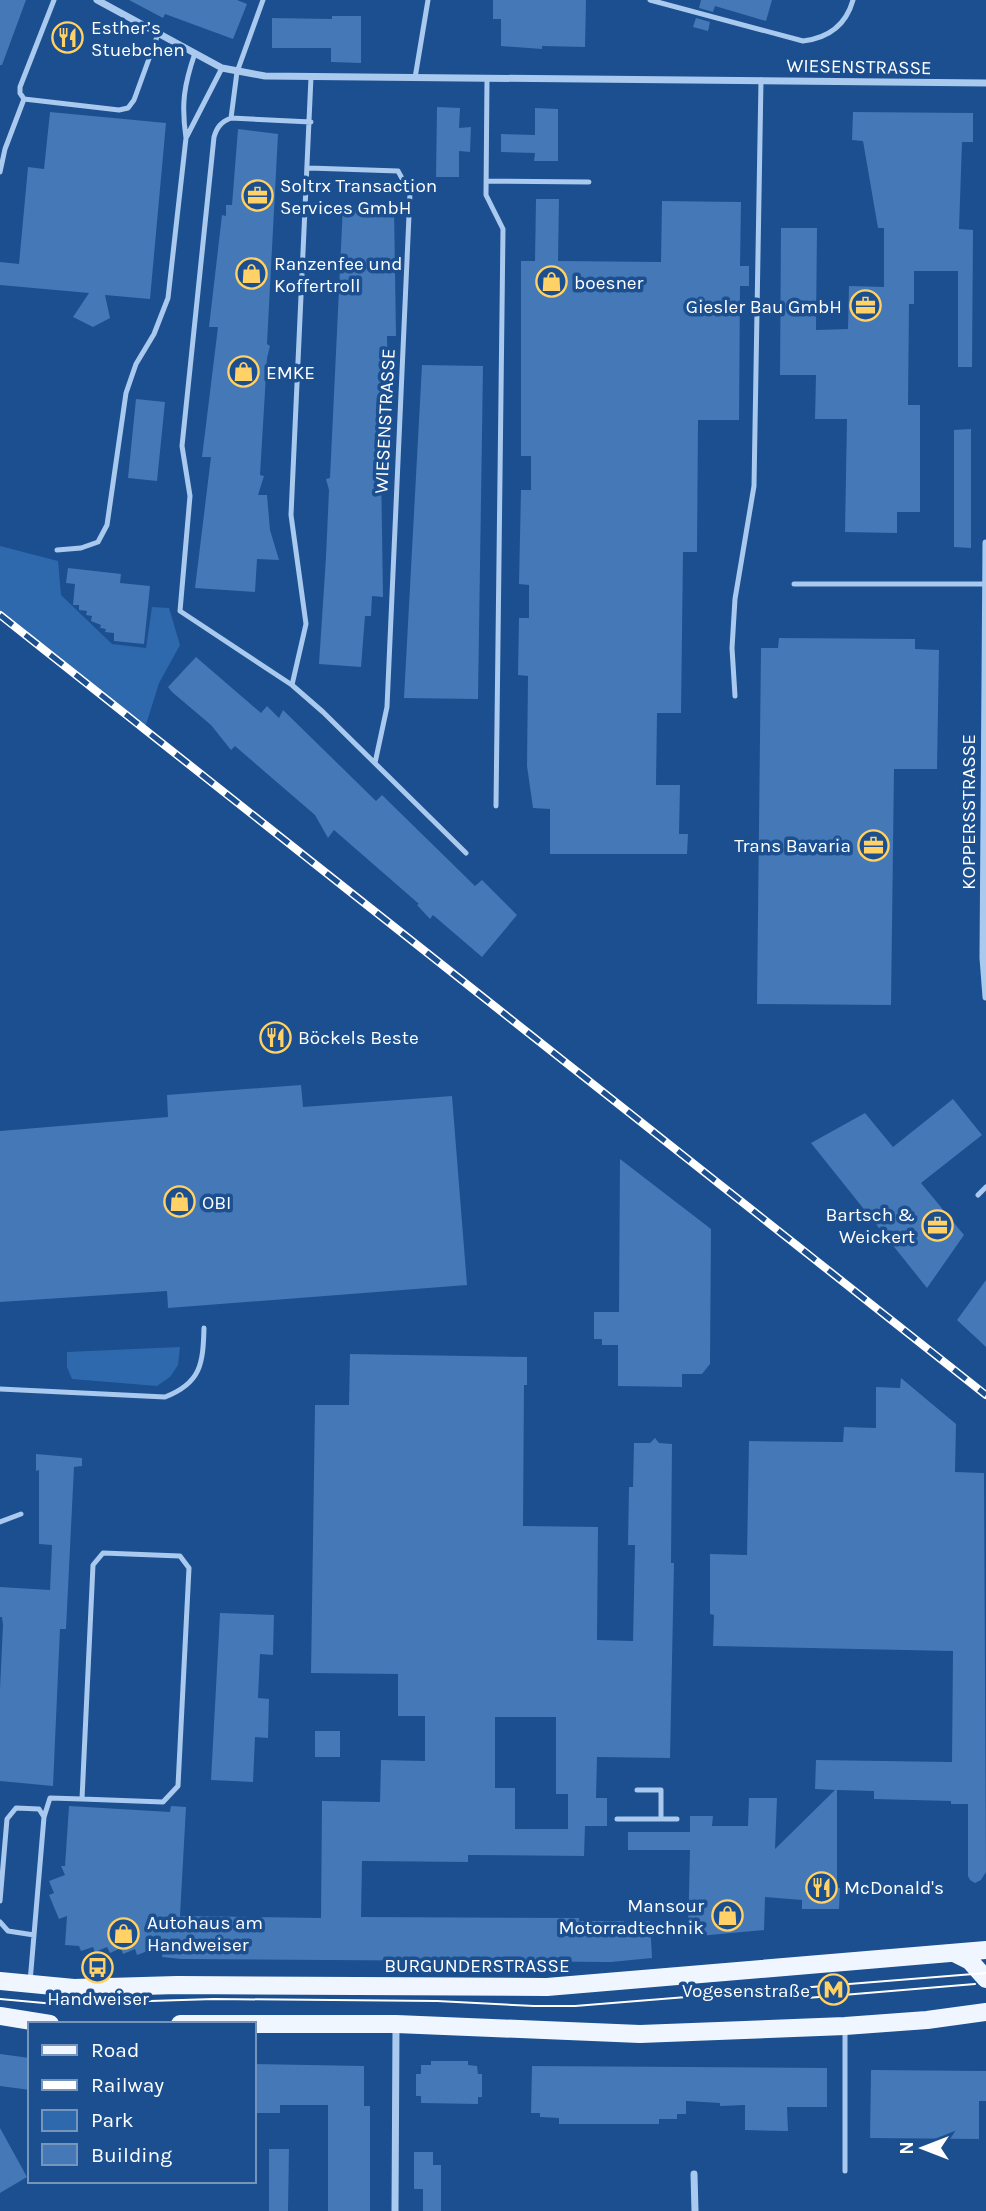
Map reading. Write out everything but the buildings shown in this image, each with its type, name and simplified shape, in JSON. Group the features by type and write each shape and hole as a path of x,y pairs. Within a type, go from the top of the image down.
{"main road":[{"name":"BURGUNDERSTRASSE","path":"0,1981 74,1989 177,1985 547,1987 679,1978 986,1950"},
{"path":"953,1953 970,1961 986,1979"},
{"path":"256,2024 396,2024 640,2035 845,2026 937,2019 986,2012"},
{"path":"0,2016 38,2022"}],"street":[{"name":"WIESENSTRASSE","path":"97,0 222,68 265,76 986,83"},
{"name":"KOPPERSSTRASSE","path":"986,543 983,958 986,997"},
{"path":"395,2211 396,2024"},
{"path":"694,2174 695,2211"}],"lane":[{"path":"54,0 20,87 24,99 119,110 128,108 134,100 158,34"},
{"path":"231,118 237,72 263,0"},
{"path":"415,78 428,0"},
{"path":"650,0 803,41 816,39 835,30 853,0"},
{"path":"57,550 81,548 98,542 107,525 126,393 136,364 155,334 168,298 186,138 182,110 184,84 195,53"},
{"path":"186,138 222,68"},
{"path":"292,685 306,624 291,515 312,77"},
{"path":"487,78 486,195 503,229 496,806"},
{"path":"735,696 732,648 735,599 754,486 761,80"},
{"path":"0,172 5,149 24,99"},
{"path":"310,122 231,118 223,121 214,137 181,446 190,496 180,611 292,685 466,853"},
{"name":"WIESENSTRASSE","path":"309,168 398,171 410,193 387,707 375,763"},
{"path":"486,181 589,182"},
{"path":"794,584 986,584"},
{"path":"978,1195 986,1187"},
{"path":"0,1389 164,1397 183,1390 194,1378 203,1358 204,1328"},
{"path":"0,1522 21,1514"},
{"path":"30,1985 44,1818 50,1798 82,1800 163,1802 178,1786 189,1568 180,1556 103,1553 93,1565 82,1800"},
{"path":"637,1790 661,1790 661,1819"},
{"path":"0,1901 7,1819 16,1808 38,1810 44,1818"},
{"path":"617,1819 677,1819"},
{"path":"0,1922 8,1931 34,1935"},
{"path":"845,2026 845,2171"}],"green space":[{"path":"0,546 58,561 61,595 112,644 146,648 152,607 169,608 180,645 159,683 145,728 0,614"},
{"path":"180,1347 178,1365 170,1377 157,1386 72,1379 67,1367 67,1352"}],"tram line":[{"path":"0,1999 55,2004 214,1999 437,2001 575,2006 986,1973"},
{"path":"807,1998 975,1984"}],"railway":[{"path":"0,615 986,1395"}],"place":[{"name":"Esther’s Stuebchen","path":"68,38"},
{"name":"Soltrx Transaction Services GmbH","path":"257,196"},
{"name":"Ranzenfee und Koffertroll","path":"251,274"},
{"name":"boesner","path":"551,282"},
{"name":"Giesler Bau GmbH","path":"865,306"},
{"name":"EMKE","path":"243,372"},
{"name":"Trans Bavaria","path":"874,845"},
{"name":"Böckels Beste","path":"275,1037"},
{"name":"OBI","path":"179,1202"},
{"name":"Bartsch & Weickert","path":"938,1225"},
{"name":"McDonald's","path":"821,1887"},
{"name":"Mansour Motorradtechnik","path":"727,1916"},
{"name":"Autohaus am Handweiser","path":"124,1933"},
{"name":"Handweiser","path":"98,1967"},
{"name":"Vogesenstraße","path":"833,1990"}]}
